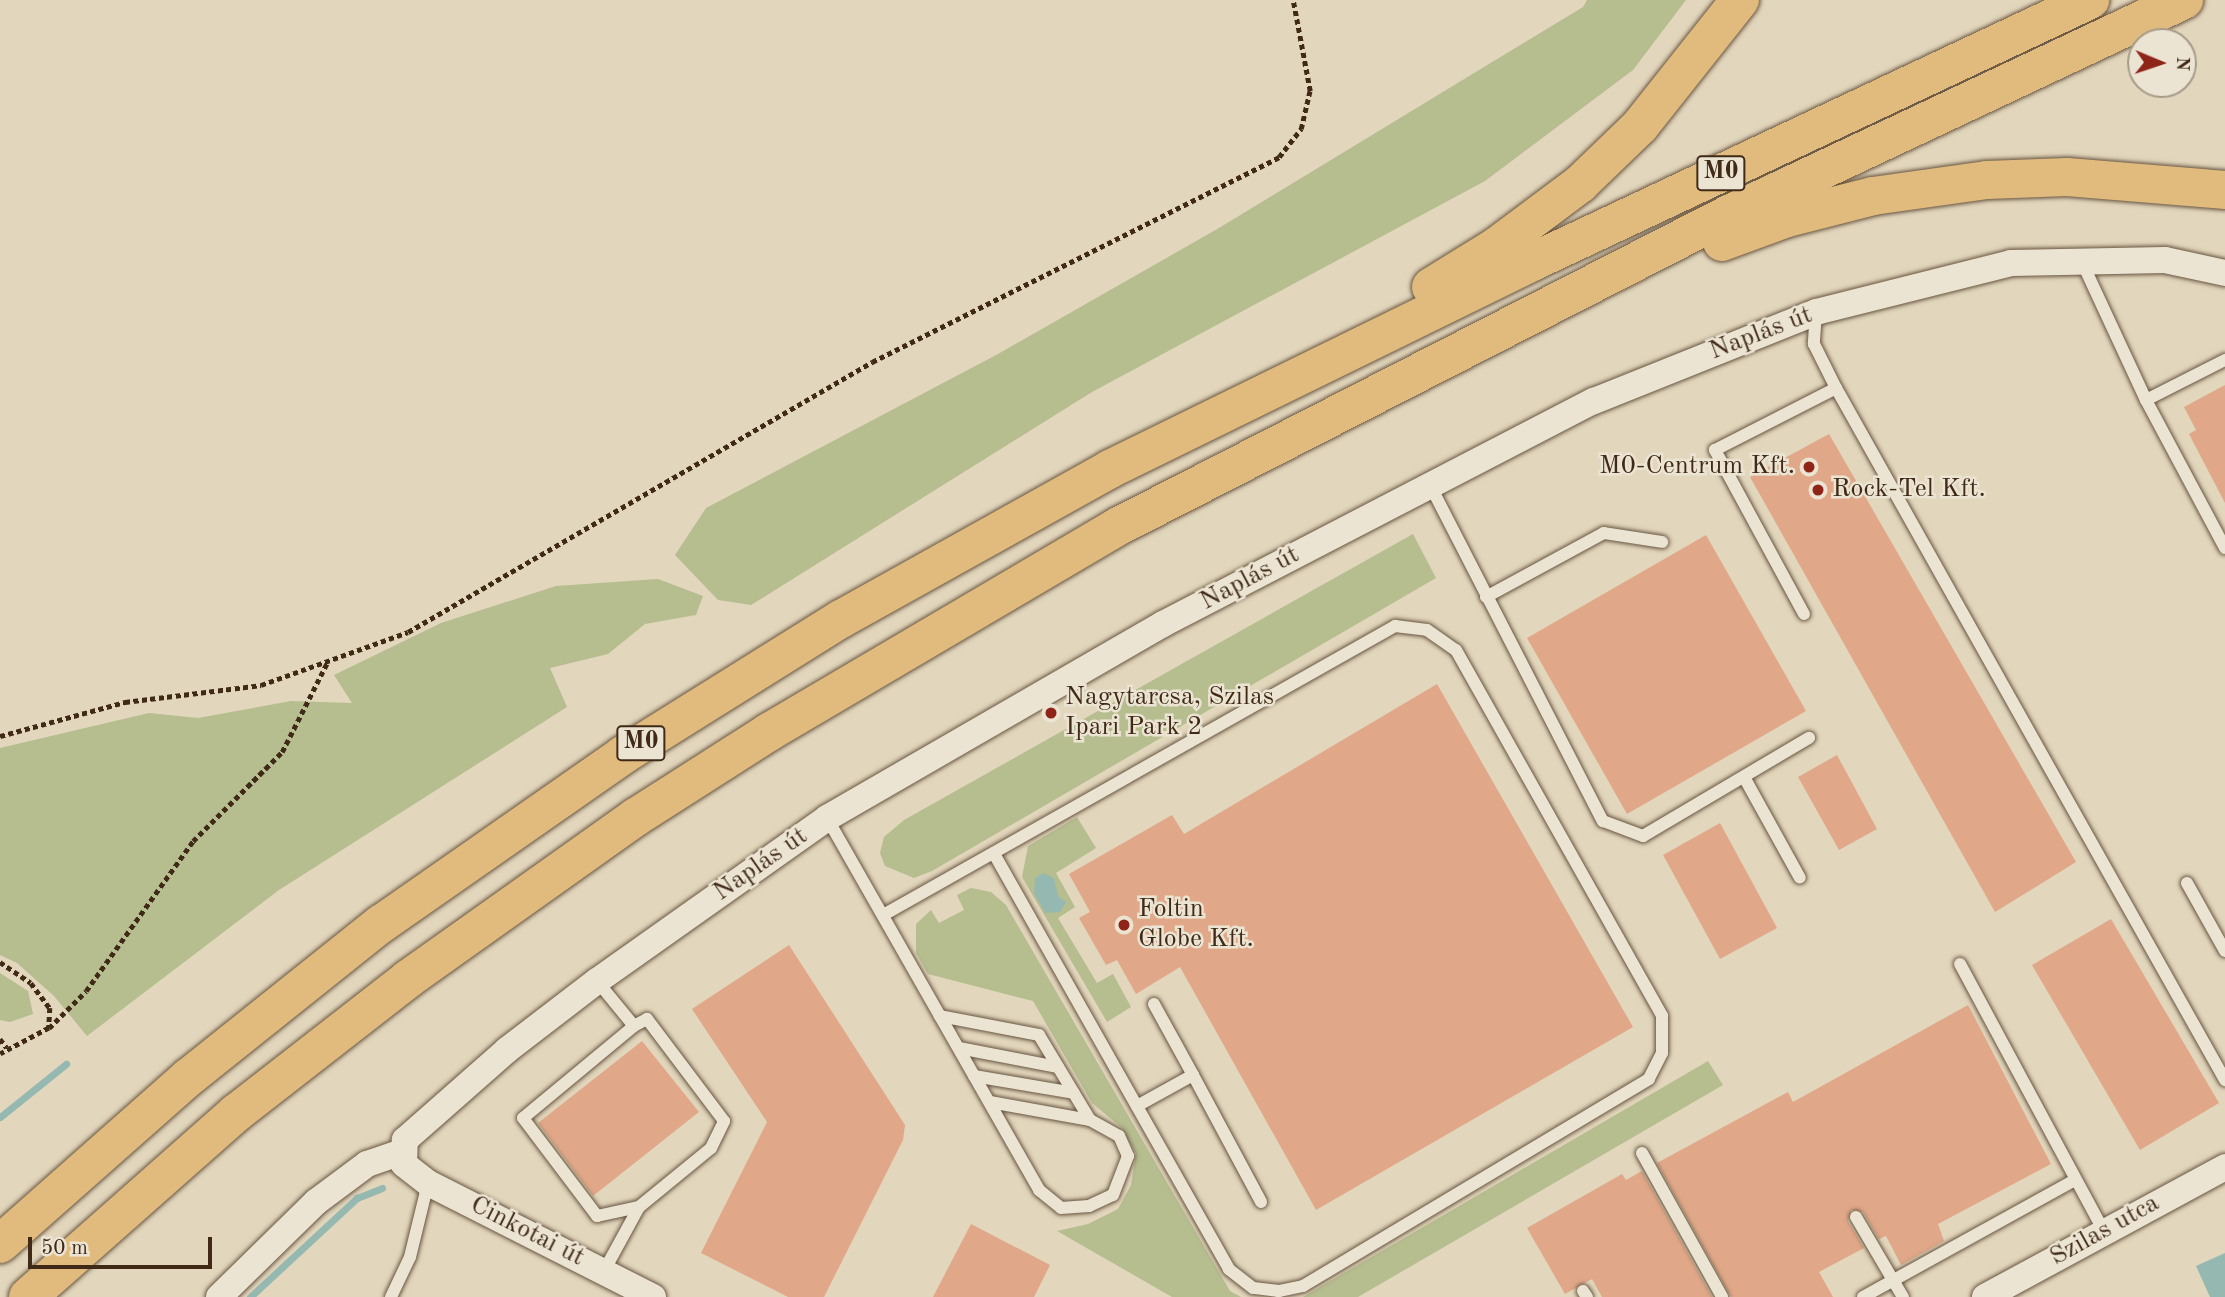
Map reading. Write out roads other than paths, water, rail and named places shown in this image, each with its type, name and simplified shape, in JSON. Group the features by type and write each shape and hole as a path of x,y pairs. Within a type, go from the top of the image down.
{"highway":[{"path":"1353,349 1405,303 1497,246 1580,184 1640,126 1740,0"},
{"name":"M0","path":"0,1244 159,1102 308,981 481,852 623,755 841,618 1110,468 1353,349 2090,0"},
{"name":"M0","path":"28,1297 236,1113 418,972 636,817 792,717 1117,527 1729,214 2184,0"},
{"path":"1612,275 1787,218 1873,196 1987,180 2067,177 2225,190"}],"street":[{"name":"Naplás út","path":"403,1158 405,1140 497,1059 597,981 827,818 1163,624 1594,401 1816,312 2011,263 2165,260 2225,273"},
{"name":"Cinkotai út","path":"403,1158 428,1182 653,1297"},
{"path":"219,1297 316,1202 367,1164 403,1158"},
{"name":"Szilas utca","path":"1986,1297 2103,1230 2225,1167"}],"lane":[{"path":"2081,260 2146,400 2225,548"},
{"path":"1816,312 1814,344 1836,388 2225,1080"},
{"path":"2146,400 2225,360"},
{"path":"1804,614 1715,450 1836,388"},
{"path":"1430,485 1603,821 1643,836 1809,738"},
{"path":"1486,597 1604,533 1662,541"},
{"path":"885,914 1395,626 1427,629 1456,650 1662,1016 1662,1053 1649,1079 1303,1286 1279,1291 1253,1288 1229,1269 994,853"},
{"path":"1744,777 1800,878"},
{"path":"827,818 885,914 1039,1190 1061,1208 1089,1206 1113,1195 1123,1178 1128,1156 1119,1136 1090,1120 990,1102"},
{"path":"2187,883 2225,951"},
{"path":"1960,964 2073,1181 2103,1230"},
{"path":"597,981 634,1026"},
{"path":"1154,1004 1261,1202"},
{"path":"940,1016 1039,1035 1090,1120"},
{"path":"604,1271 639,1207 711,1148 724,1121 647,1019 634,1026 523,1118 597,1216 639,1207"},
{"path":"959,1048 1058,1067"},
{"path":"1137,1105 1193,1075"},
{"path":"975,1076 1074,1093"},
{"path":"1642,1153 1722,1297"},
{"path":"1863,1297 2073,1181"},
{"path":"391,1297 410,1257 428,1182"},
{"path":"1856,1217 1903,1297"}],"water":[{"path":"1043,873 1054,878 1058,896 1066,902 1060,912 1045,913 1034,893 1035,878"},
{"path":"2225,1253 2225,1297 2210,1297 2196,1266"}],"waterway":[{"path":"0,1117 66,1064"},
{"path":"250,1297 357,1198 382,1188"}],"place":[{"name":"M0-Centrum Kft.","path":"1809,467"},
{"name":"Rock-Tel Kft.","path":"1818,490"},
{"name":"Nagytarcsa, Szilas Ipari Park 2","path":"1051,713"},
{"name":"Foltin Globe Kft.","path":"1124,925"}]}
